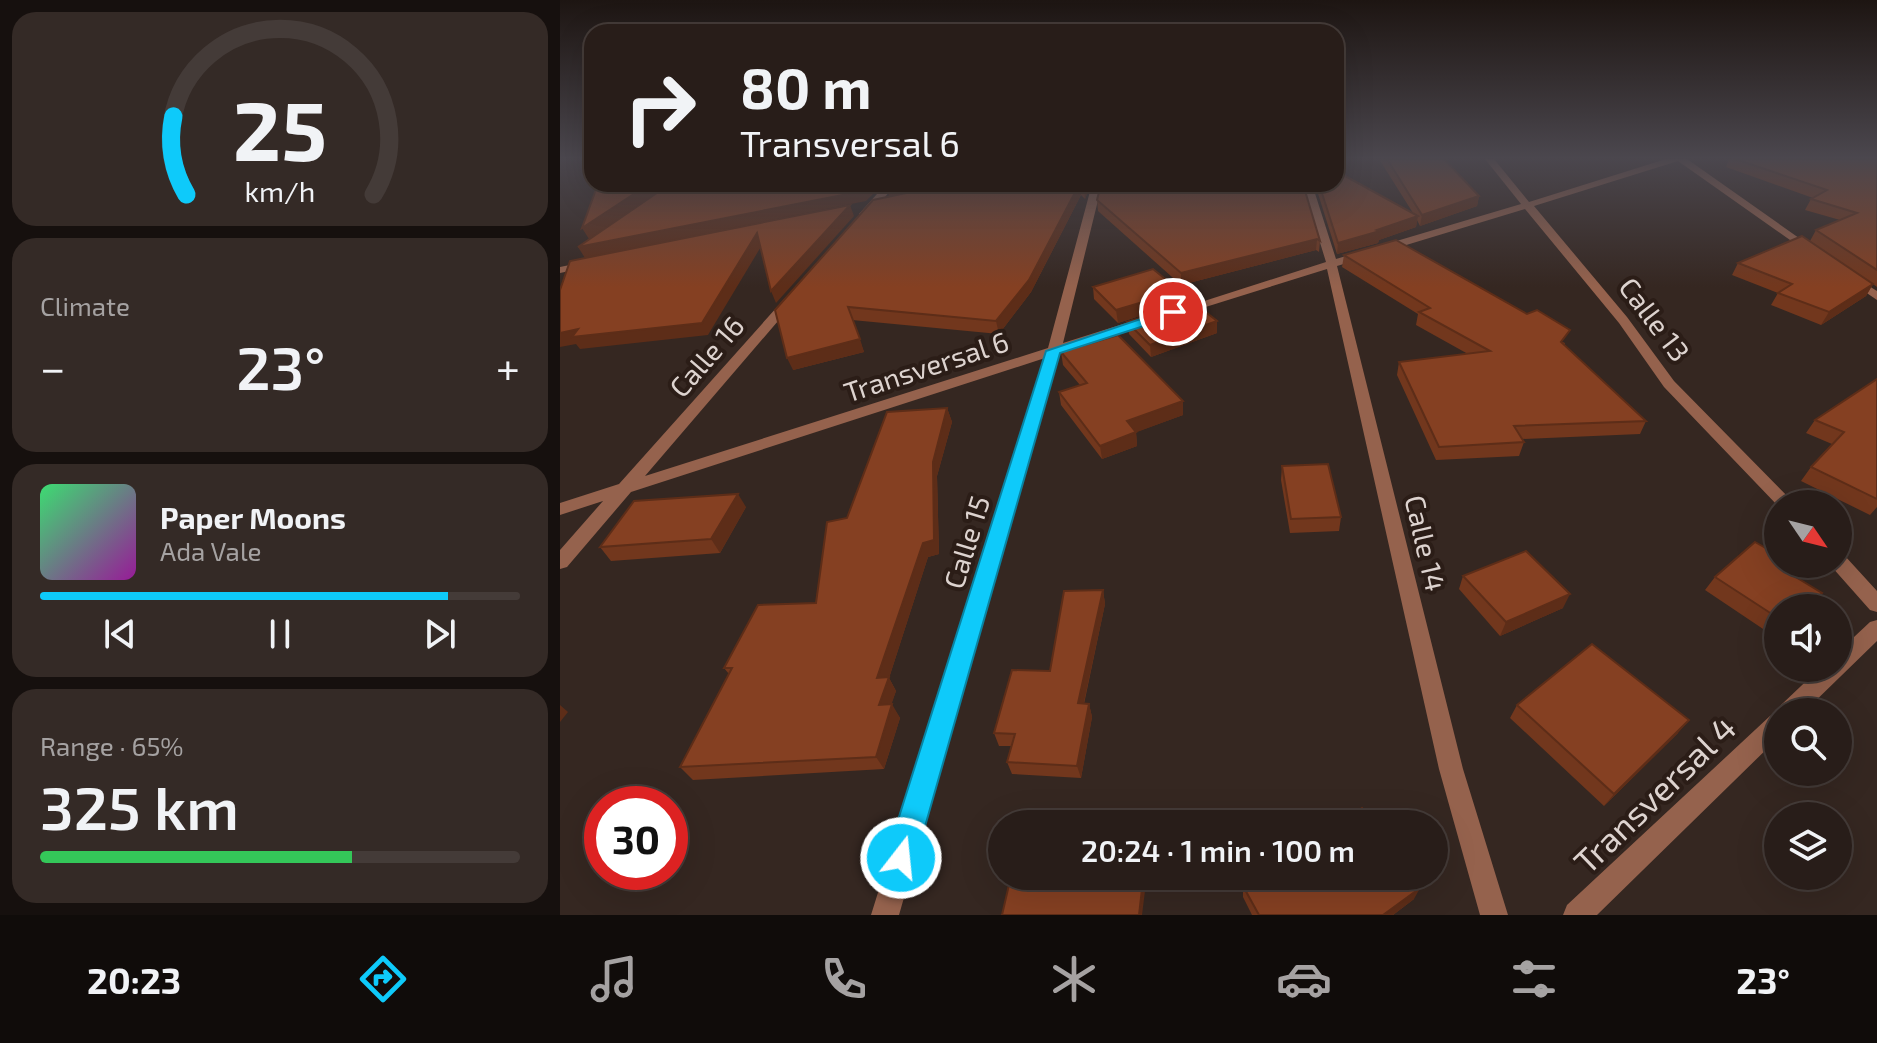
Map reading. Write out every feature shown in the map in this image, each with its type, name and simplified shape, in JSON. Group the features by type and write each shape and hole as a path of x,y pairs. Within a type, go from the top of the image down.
{"street":[{"path":"853,227 875,202"},
{"name":"Calle 15","path":"885,915 1054,351 1092,202"},
{"name":"Calle 14","path":"1312,202 1331,262 1451,769 1494,915"},
{"name":"Calle 13","path":"1523,202 1623,320 1669,384 1772,490"},
{"name":"Transversal 6","path":"560,509 1331,262 1544,202"},
{"path":"1741,202 1819,255"},
{"path":"856,210 887,203"},
{"path":"560,269 584,251"},
{"path":"560,269 607,261"},
{"path":"1845,273 1877,296"},
{"name":"Calle 16","path":"560,562 796,292"},
{"path":"1852,576 1877,604"},
{"path":"1852,652 1877,628"},
{"path":"1804,698 1821,682"},
{"name":"Transversal 4","path":"1577,915 1764,736"}],"building":[{"path":"592,202 622,202 582,228"},
{"path":"644,202 809,202 578,247"},
{"path":"871,202 1070,202 1029,280 996,321 848,307 860,339 787,358 775,310"},
{"path":"1099,202 1308,202 1320,241 1317,239 1181,273"},
{"path":"1325,202 1392,202 1418,216 1377,230 1380,231 1338,243"},
{"path":"1414,202 1462,202 1422,215"},
{"path":"1820,202 1877,202 1877,270 1816,230 1857,213"},
{"path":"850,205 771,291 757,233 702,323 572,337 578,329 560,333 560,290 570,261"},
{"path":"1802,236 1873,284 1829,312 1778,293 1792,284 1738,263"},
{"path":"1396,240 1527,314 1537,310 1570,330 1561,342 1646,421 1514,426 1524,442 1439,447 1399,362 1490,351 1419,312 1430,308 1344,255"},
{"path":"1153,269 1180,291 1116,310 1093,287"},
{"path":"1193,302 1217,321 1150,345 1127,322"},
{"path":"1118,335 1183,401 1127,421 1136,432 1100,446 1059,392 1087,383 1061,352"},
{"path":"1877,379 1877,499 1811,467 1844,432 1815,420"},
{"path":"947,408 933,462 934,540 923,543 877,678 889,677 879,705 892,704 876,757 680,767 732,668 724,668 758,605 816,603 827,522 847,518 887,412"},
{"path":"1328,464 1341,517 1291,519 1282,466"},
{"path":"738,494 711,539 600,547 634,501"},
{"path":"1755,542 1764,547 1764,578 1797,578 1822,593 1764,594 1764,609 1715,577"},
{"path":"1526,551 1570,594 1506,622 1463,576"},
{"path":"1103,590 1078,703 1089,704 1077,766 1007,762 1015,734 994,733 1012,670 1050,671 1064,591"},
{"path":"1592,644 1689,720 1614,794 1517,705"},
{"path":"1008,890 1142,890 1139,915 1002,915"},
{"path":"1245,890 1417,890 1383,915 1259,915"}],"route":[{"path":"901,858 1054,351 1173,312"}]}
